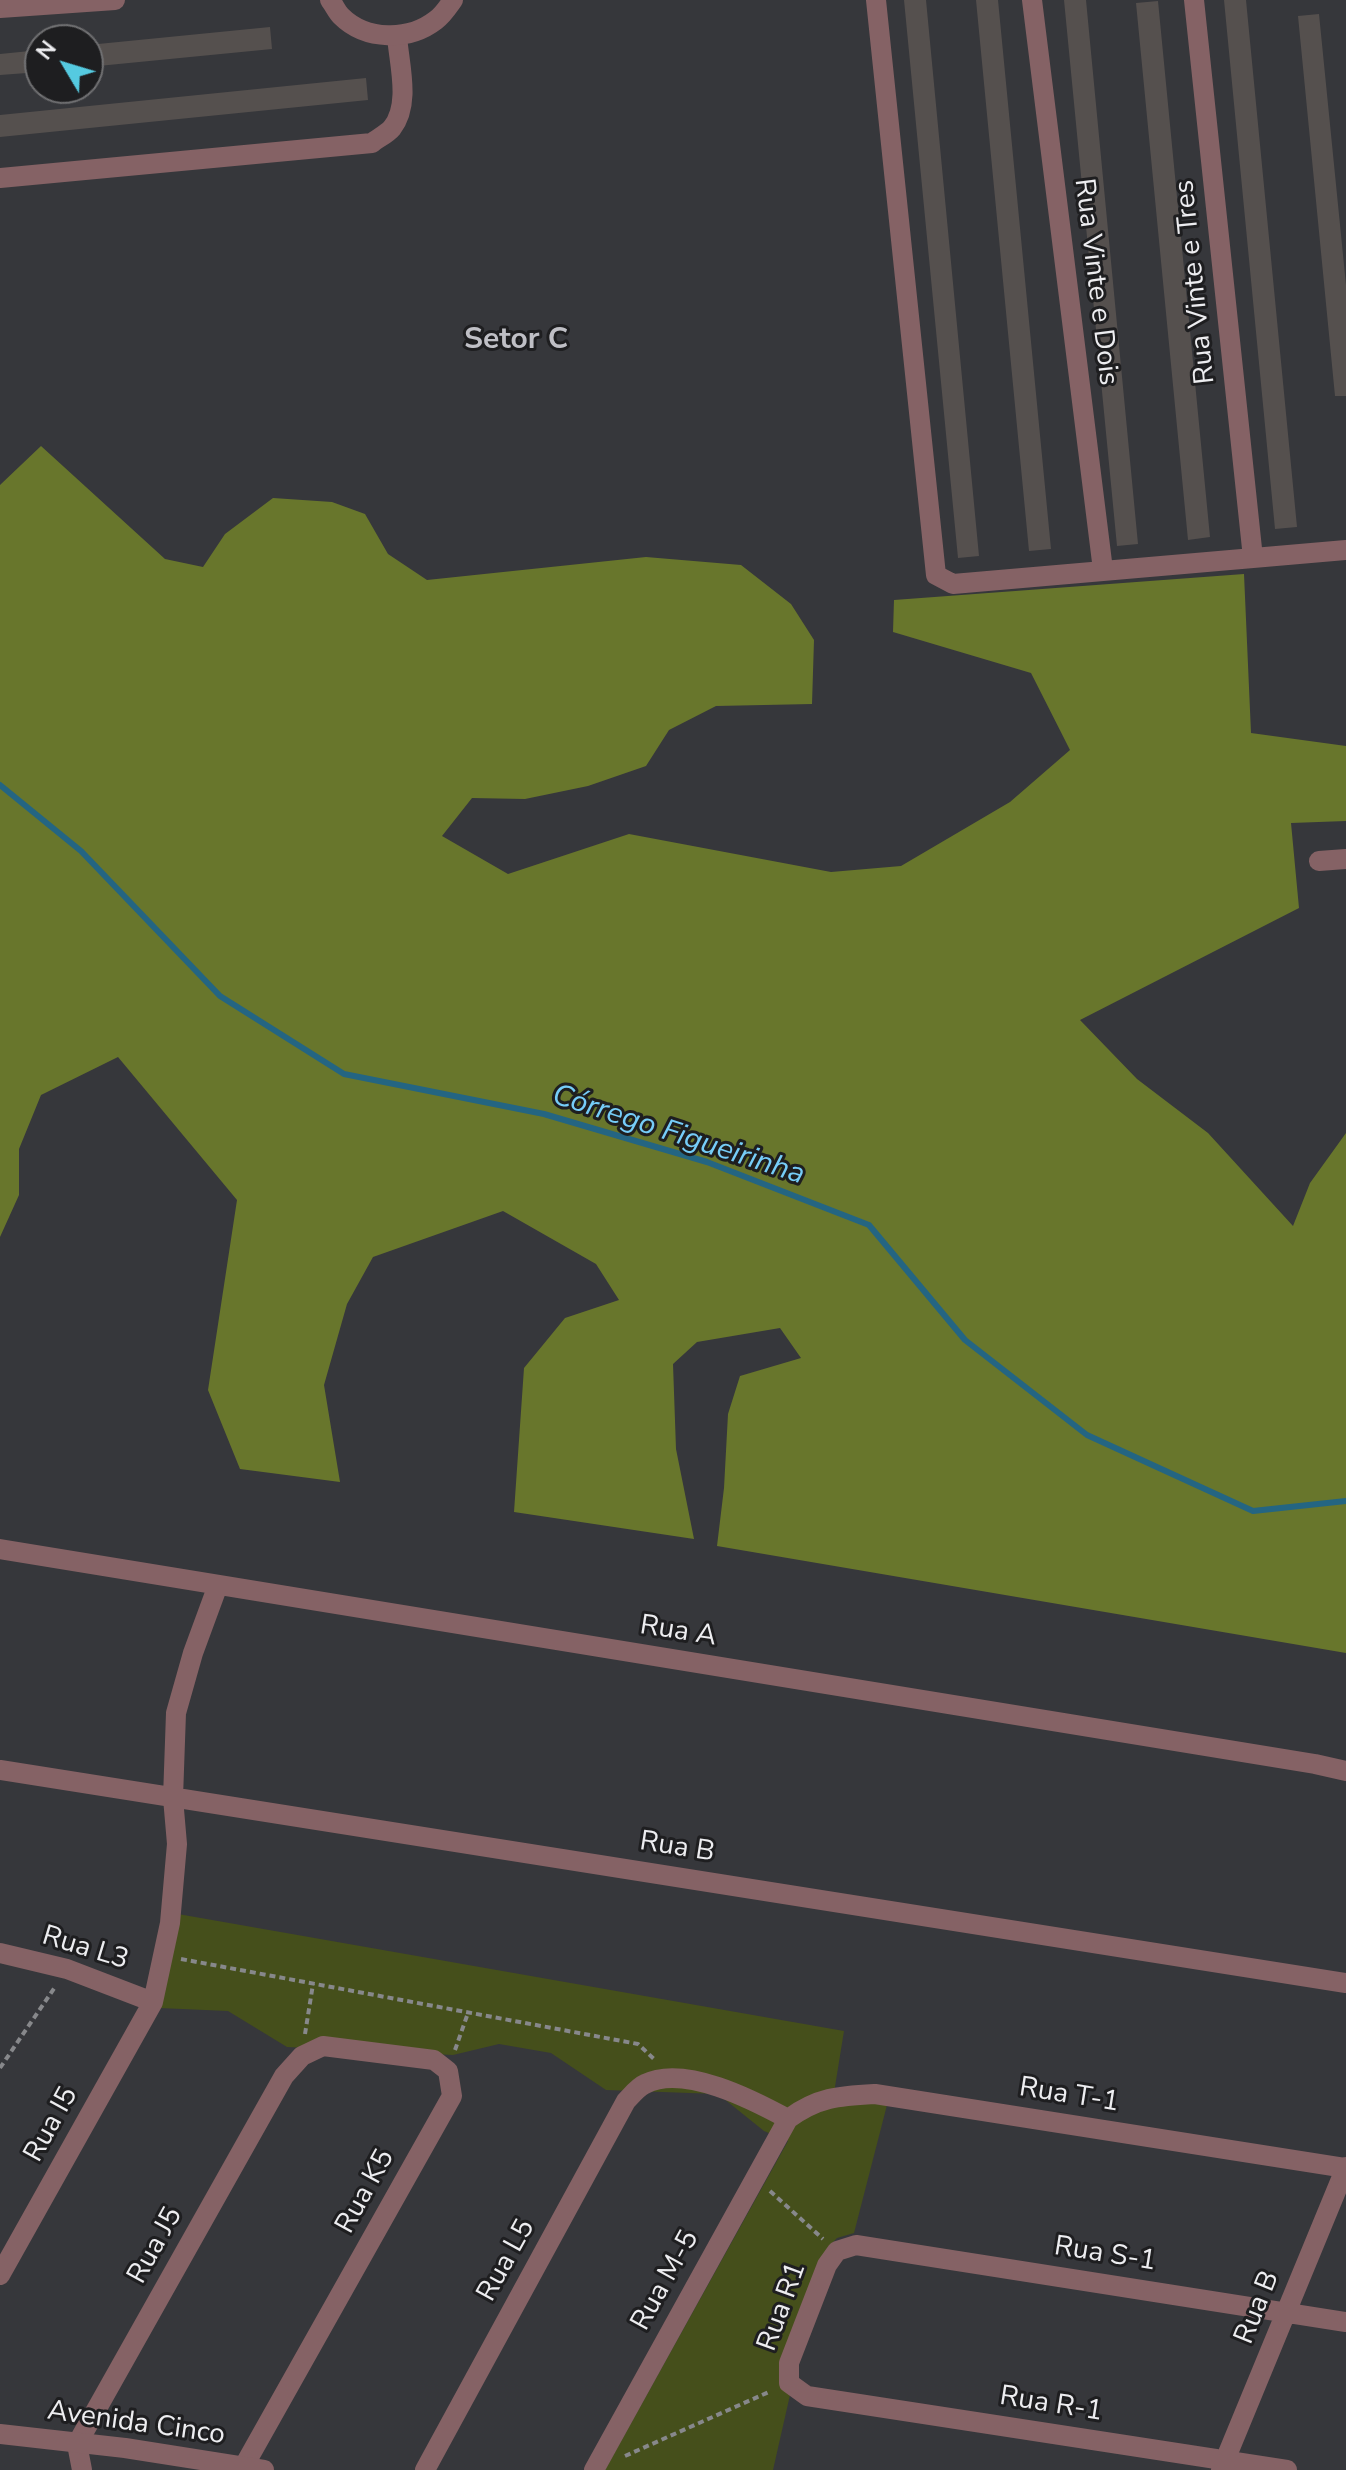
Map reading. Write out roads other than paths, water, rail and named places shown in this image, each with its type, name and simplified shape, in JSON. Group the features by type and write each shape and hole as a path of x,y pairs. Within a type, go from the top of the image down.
{"street":[{"path":"0,8 115,0"},
{"path":"330,0 341,16 358,28 397,36 420,30 439,18 453,0"},
{"path":"876,0 936,575 953,584 1346,550"},
{"name":"Rua Vinte e Dois","path":"1032,0 1103,570"},
{"name":"Rua Vinte e Tres","path":"1194,0 1253,558"},
{"path":"0,178 372,143 391,130 403,102 397,36"},
{"path":"1319,861 1346,859"},
{"name":"Rua A","path":"0,1549 1346,1771"},
{"name":"Rua I5","path":"0,2275 153,2002 170,1923 177,1844 173,1798 176,1713 193,1653 218,1585"},
{"name":"Rua B","path":"0,1770 1346,1983"},
{"name":"Rua L3","path":"0,1953 67,1969 153,2002"},
{"name":"Rua J5","path":"77,2444 284,2076 302,2056 323,2046 434,2060 448,2071"},
{"name":"Rua K5","path":"251,2469 452,2096 448,2071"},
{"name":"Rua L5","path":"425,2470 626,2101 654,2082 691,2079 761,2104 788,2119"},
{"name":"Rua T-1","path":"788,2119 806,2106 831,2097 875,2094 1346,2168"},
{"name":"Rua M-5","path":"594,2470 788,2119"},
{"name":"Rua B","path":"1223,2465 1346,2168"},
{"name":"Rua S-1","path":"846,2248 1346,2322"},
{"name":"Rua R1","path":"807,2396 789,2383 789,2363 827,2265 846,2248"},
{"name":"Rua R-1","path":"807,2396 1223,2465 1287,2470"},
{"name":"Avenida Cinco","path":"0,2434 125,2448 251,2469"},
{"path":"77,2444 82,2470"}],"waterway":[{"name":"Córrego Figueirinha","path":"0,785 81,851 220,996 344,1074 544,1114 707,1162 869,1225 965,1340 1087,1435 1253,1511 1346,1501"}],"district":[{"name":"Setor C","path":"516,341"}]}
